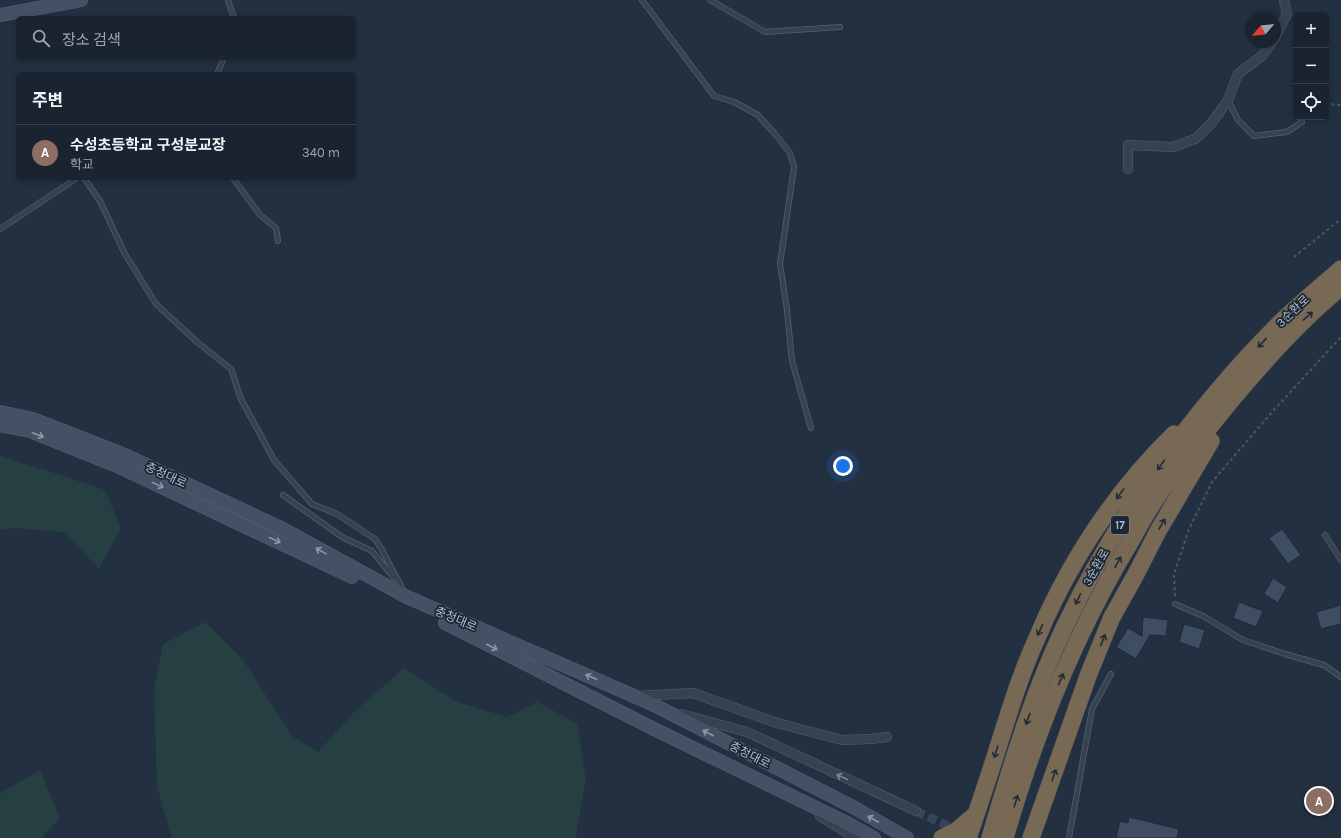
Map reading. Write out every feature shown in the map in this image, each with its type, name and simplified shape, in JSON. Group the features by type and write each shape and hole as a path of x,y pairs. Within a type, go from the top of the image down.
{"highway":[{"name":"3순환로","path":"990,838 1024,730 1041,682 1065,627 1088,580 1124,519 1155,473 1195,419 1233,374 1282,321 1341,269"},
{"name":"3순환로","path":"1005,838 1032,754 1073,648 1098,598 1155,500 1209,428 1264,362 1301,322 1341,287"},
{"path":"1031,838 1088,676 1111,619 1188,478 1222,422 1264,362"},
{"path":"968,838 1013,700 1036,639 1053,602 1075,563 1100,522 1133,478 1154,454 1233,374"},
{"path":"942,838 956,832 976,814"}],"main road":[{"path":"0,15 81,0"},
{"name":"충청대로","path":"0,412 33,419 125,455 281,528 407,597 658,707 855,808 907,838"},
{"name":"충청대로","path":"0,425 30,431 124,469 406,603 654,729 843,821 874,838"}],"street":[{"path":"1281,26 1287,14 1284,0"},
{"path":"1128,169 1128,145 1173,147 1195,139 1211,124 1228,100 1238,74 1263,55 1268,48"},
{"path":"634,696 693,693 777,722 842,740 886,737"},
{"path":"658,707 747,732 916,811"},
{"path":"777,789 855,838"}],"lane":[{"path":"228,0 233,16"},
{"path":"642,0 714,96 734,102 758,115 790,153 794,167 780,264 787,310 792,361 811,428"},
{"path":"710,0 765,32 840,27"},
{"path":"218,72 223,60"},
{"path":"1228,100 1238,120 1254,136 1287,132 1302,122"},
{"path":"0,229 74,180"},
{"path":"85,180 100,201 125,254 156,304 197,342 231,369 241,399 274,460 312,504 337,514 375,539 407,597"},
{"path":"235,180 260,215 276,228 278,241"},
{"path":"283,495 342,538 372,551 400,585"},
{"path":"1325,535 1341,560"},
{"path":"1175,604 1203,616 1243,640 1324,665 1341,677"},
{"path":"1069,838 1092,709 1112,674"}],"path":[{"path":"1329,104 1341,105"},
{"path":"1294,257 1341,219"},
{"path":"1175,604 1174,574 1189,529 1212,482 1272,412 1341,336"}],"green space":[{"path":"0,456 105,490 121,528 99,569 64,532 14,528 0,530"},
{"path":"205,622 244,661 292,736 318,752 355,711 404,668 457,702 507,717 537,702 577,723 586,779 577,838 172,838 157,787 154,689 163,644"},
{"path":"40,770 60,818 41,838 0,838 1,793"}],"building":[{"path":"1282,529 1301,555 1288,564 1269,538"},
{"path":"1273,578 1287,587 1278,603 1264,594"},
{"path":"1239,602 1263,611 1256,627 1233,618"},
{"path":"1341,605 1341,624 1321,629 1316,612"},
{"path":"1143,617 1168,620 1166,636 1150,635 1136,659 1116,647 1128,628 1142,636"},
{"path":"1184,624 1205,630 1199,649 1179,642"},
{"path":"1129,817 1179,829 1177,838 1116,838 1120,821 1128,823"}],"tunnel":[{"path":"916,811 958,831"}],"place":[{"name":"수성초등학교 구성분교장","path":"1319,801"}]}
